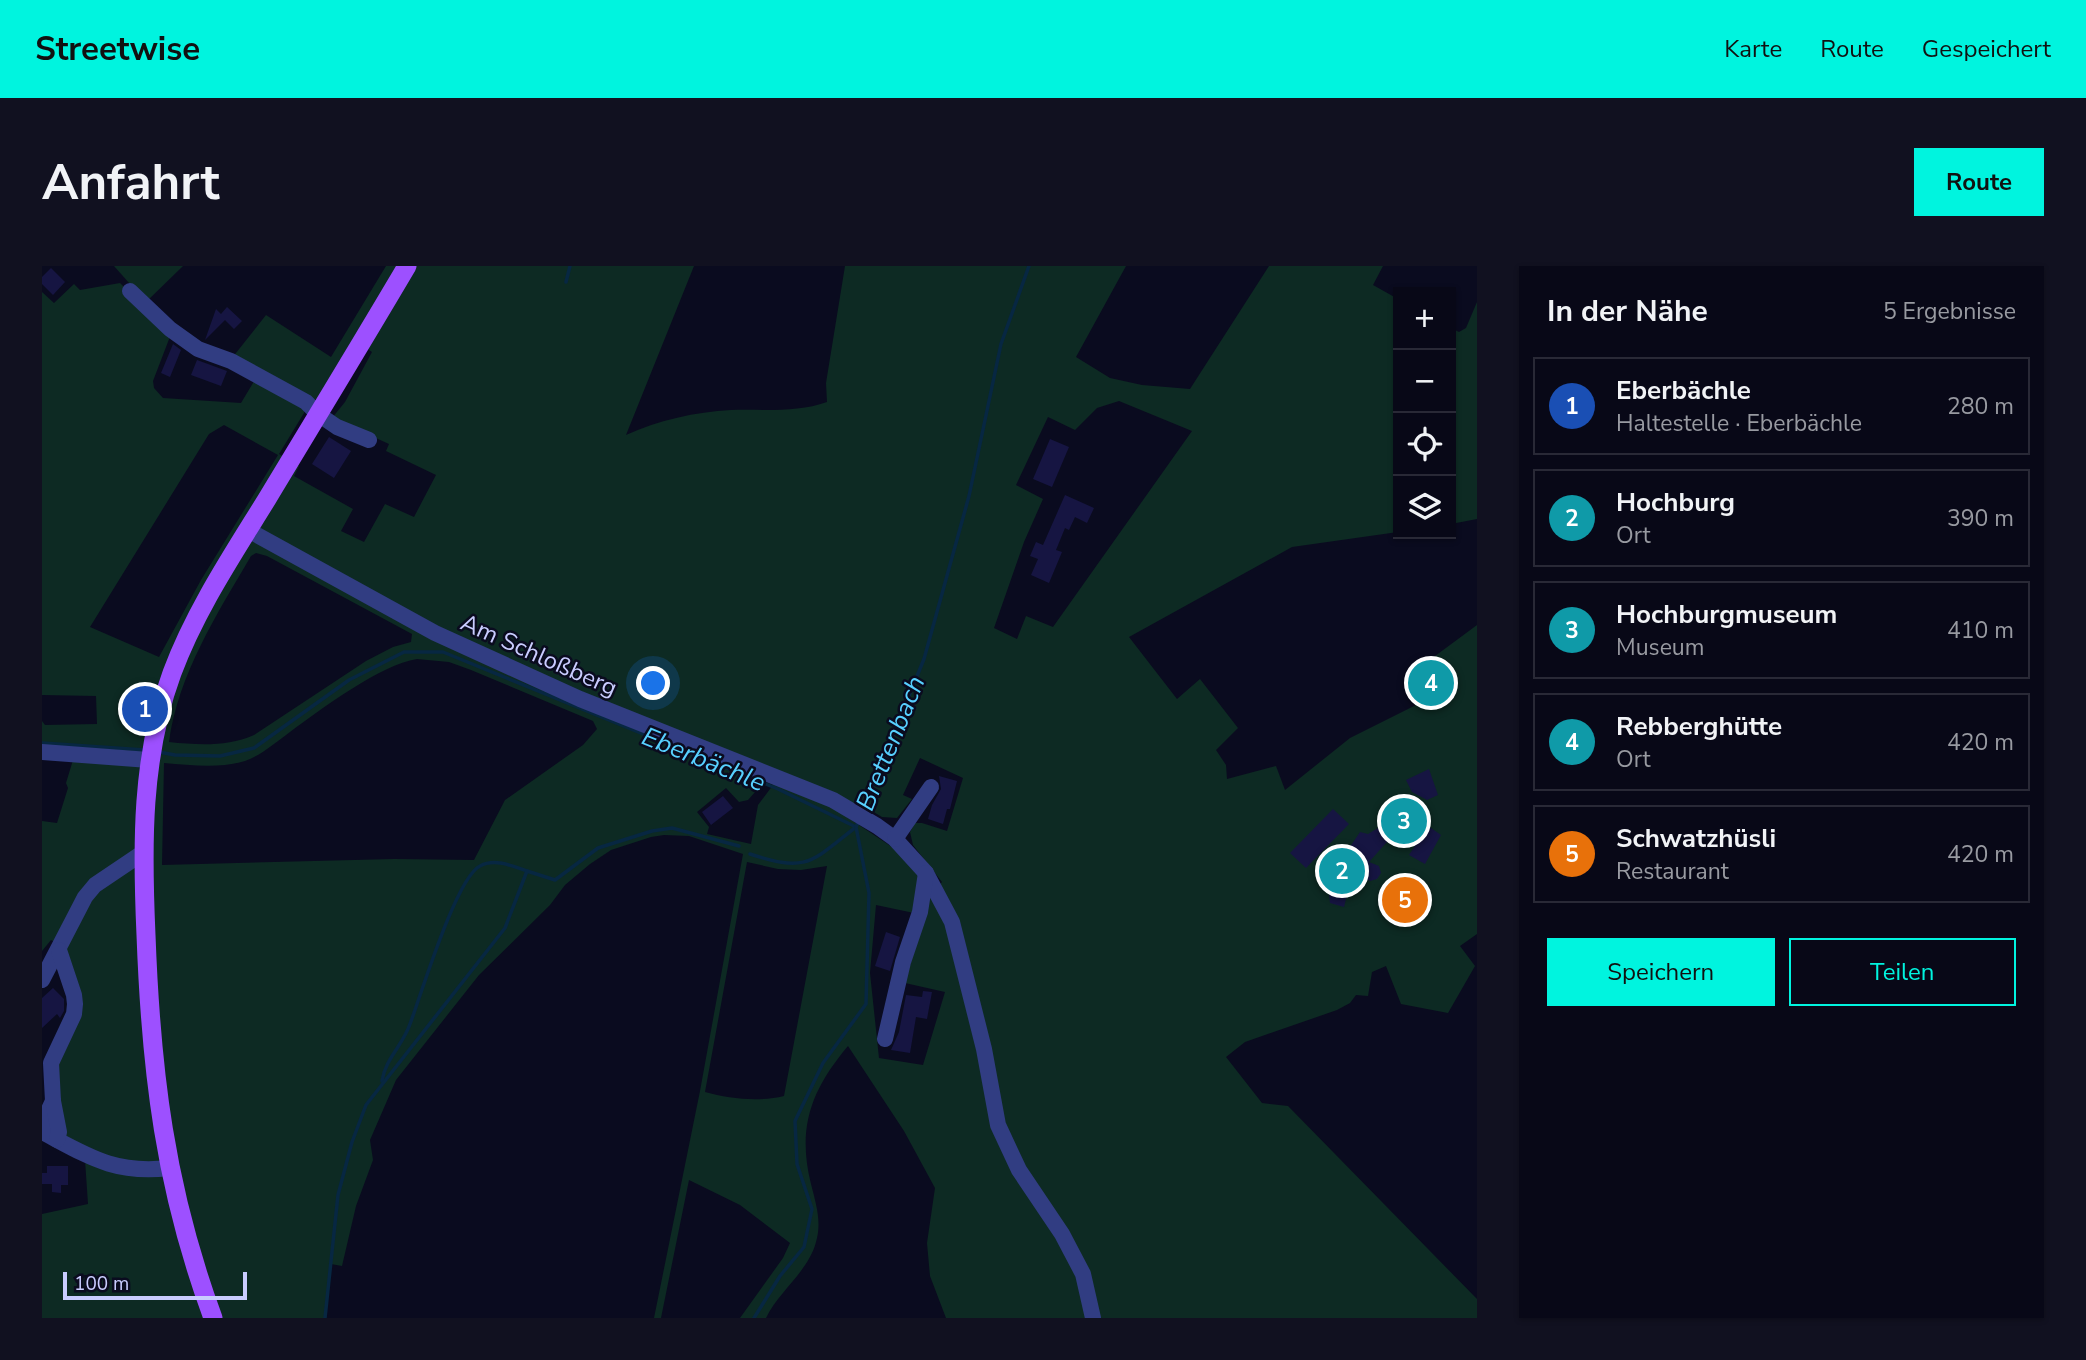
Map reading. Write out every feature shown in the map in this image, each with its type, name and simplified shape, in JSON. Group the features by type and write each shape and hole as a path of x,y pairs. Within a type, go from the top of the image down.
{"main road":[{"path":"213,1318 184,1230 169,1168 153,1065 144,852 145,796 150,754 166,690 203,606 407,266"}],"street":[{"path":"130,291 198,349 231,361 306,402 337,427 369,440"},
{"name":"Am Schloßberg","path":"248,530 435,633 589,703 852,810 895,839 926,873 943,900 952,922 984,1049 998,1125 1019,1170 1062,1234 1083,1274 1093,1318"},
{"path":"42,752 150,754"},
{"path":"895,839 930,787"},
{"path":"42,980 85,897 95,885 144,852"},
{"path":"886,1039 903,962 920,912 926,873"},
{"path":"59,950 75,1004 74,1014 51,1063 53,1101 44,1120 43,1130 48,1138 109,1165 149,1170 169,1168"}],"green space":[{"path":"114,266 183,266 146,302"},
{"path":"386,266 694,266 626,435 664,421 691,415 731,410 792,409 827,402 826,383 845,266 1126,266 1076,357 1110,378 1142,385 1190,389 1269,266 1383,266 1373,285 1393,296 1393,533 1292,547 1129,637 1177,699 1200,679 1238,728 1216,750 1226,765 1227,779 1276,766 1285,790 1350,738 1422,702 1408,676 1477,625 1477,934 1460,946 1475,966 1448,1013 1401,1004 1386,966 1372,972 1368,996 1356,995 1350,1003 1337,1010 1245,1042 1226,1057 1262,1103 1288,1106 1477,1299 1477,1318 946,1318 930,1276 927,1243 935,1188 904,1131 848,1046 825,1078 810,1110 807,1164 818,1227 816,1242 807,1263 766,1318 740,1318 783,1258 790,1243 740,1205 689,1180 661,1318 654,1318 700,1091 743,854 689,836 664,835 611,850 565,885 550,905 479,975 396,1080 370,1140 373,1160 356,1206 342,1266 331,1264 326,1318 42,1318 42,1214 88,1204 85,1160 62,1133 56,1063 78,1017 66,948 51,940 42,951 42,821 57,823 73,760 42,748 42,721 45,725 97,724 96,696 42,695 42,292 54,303 74,284 80,290 120,283 171,334 153,381 154,388 163,398 241,403 256,378 304,407 304,413 279,454 299,466 294,476 353,509 341,531 364,542 385,504 414,517 436,475 386,451 389,444 332,418 345,402 372,352 356,341 317,399 312,400 232,358 266,315 331,357","holes":["1119,401 1192,431 1053,627 1026,616 1017,639 994,628 1024,542 1043,499 1016,485 1048,417 1075,430 1097,408","224,425 278,455 201,580 159,657 90,627 209,434","256,553 267,556 412,634 411,642 393,647 366,661 254,735 223,743 169,742 174,717 190,669 212,623 251,556","417,659 449,662 593,721 597,729 583,745 505,800 474,860 394,859 162,865 164,763 215,766 245,761 269,748 369,678","920,758 963,778 947,831 915,823 910,832 913,845 942,882 930,895 905,983 945,992 923,1065 879,1058 870,973 876,905 914,913 920,876 901,853 847,817 857,802 882,817 897,818 912,799 903,795","765,781 773,785 758,805 751,844 707,834 709,827 697,812 726,788 739,802 748,800","747,862 778,869 801,870 827,866 784,1096 734,1098 705,1092"]},
{"path":"1477,302 1477,519 1456,523 1456,330 1459,332 1466,328"}],"building":[{"path":"51,268 65,282 53,295 42,284 42,277"},
{"path":"227,307 242,321 234,329 225,320 205,340 216,309 221,314"},
{"path":"173,344 181,350 170,377 161,373"},
{"path":"197,360 227,371 221,386 191,375"},
{"path":"329,437 351,451 334,478 312,464"},
{"path":"1050,439 1069,447 1052,487 1033,479"},
{"path":"1065,495 1094,508 1087,523 1075,517 1069,530 1065,528 1056,550 1062,552 1049,583 1031,575 1038,559 1030,556 1036,542 1043,545"},
{"path":"1437,670 1444,686 1425,696 1417,680"},
{"path":"1429,769 1438,795 1427,800 1412,792 1406,780"},
{"path":"939,776 957,781 943,824 928,819 941,789"},
{"path":"723,796 733,808 711,825 702,812"},
{"path":"1411,808 1417,821 1386,843 1369,862 1379,866 1381,873 1377,879 1370,881 1359,875 1349,887 1344,907 1330,903 1328,885 1331,875 1360,832 1368,834"},
{"path":"1333,809 1349,824 1306,868 1290,853"},
{"path":"1428,826 1441,835 1425,864 1409,855"},
{"path":"886,932 900,937 890,971 875,966"},
{"path":"53,988 64,999 64,1011 60,1018 57,1014 42,1028 42,998"},
{"path":"923,991 932,992 927,1019 916,1017 910,1053 891,1050 899,1032 906,995 922,997"},
{"path":"47,1166 68,1166 68,1185 61,1185 61,1193 52,1192 52,1184 42,1184 42,1173 47,1173"}],"waterway":[{"path":"566,282 570,266"},
{"name":"Brettenbach","path":"861,813 924,659 969,496 1001,344 1029,266"},
{"name":"Eberbächle","path":"159,752 220,756 254,748 349,680 404,652 443,652 778,789 856,827 829,849 808,861 785,863 750,854"},
{"name":"Eberbächle","path":"42,743 145,750"},
{"name":"Brettenbach","path":"754,1318 780,1276 804,1247 812,1209 797,1164 795,1121 823,1063 866,1004 869,893 856,827 859,820"},
{"path":"325,1318 338,1195 352,1142 366,1105 505,928 527,871 555,880 598,848 652,831 672,828 739,846"},
{"path":"382,1081 387,1066 410,1024 450,914 471,875 480,866 492,863 527,871"}],"place":[{"name":"Rebberghütte","path":"1431,683"},
{"name":"Eberbächle","path":"145,709"},
{"name":"Hochburgmuseum","path":"1404,821"},
{"name":"Hochburg","path":"1342,871"},
{"name":"Schwatzhüsli","path":"1405,900"}]}
